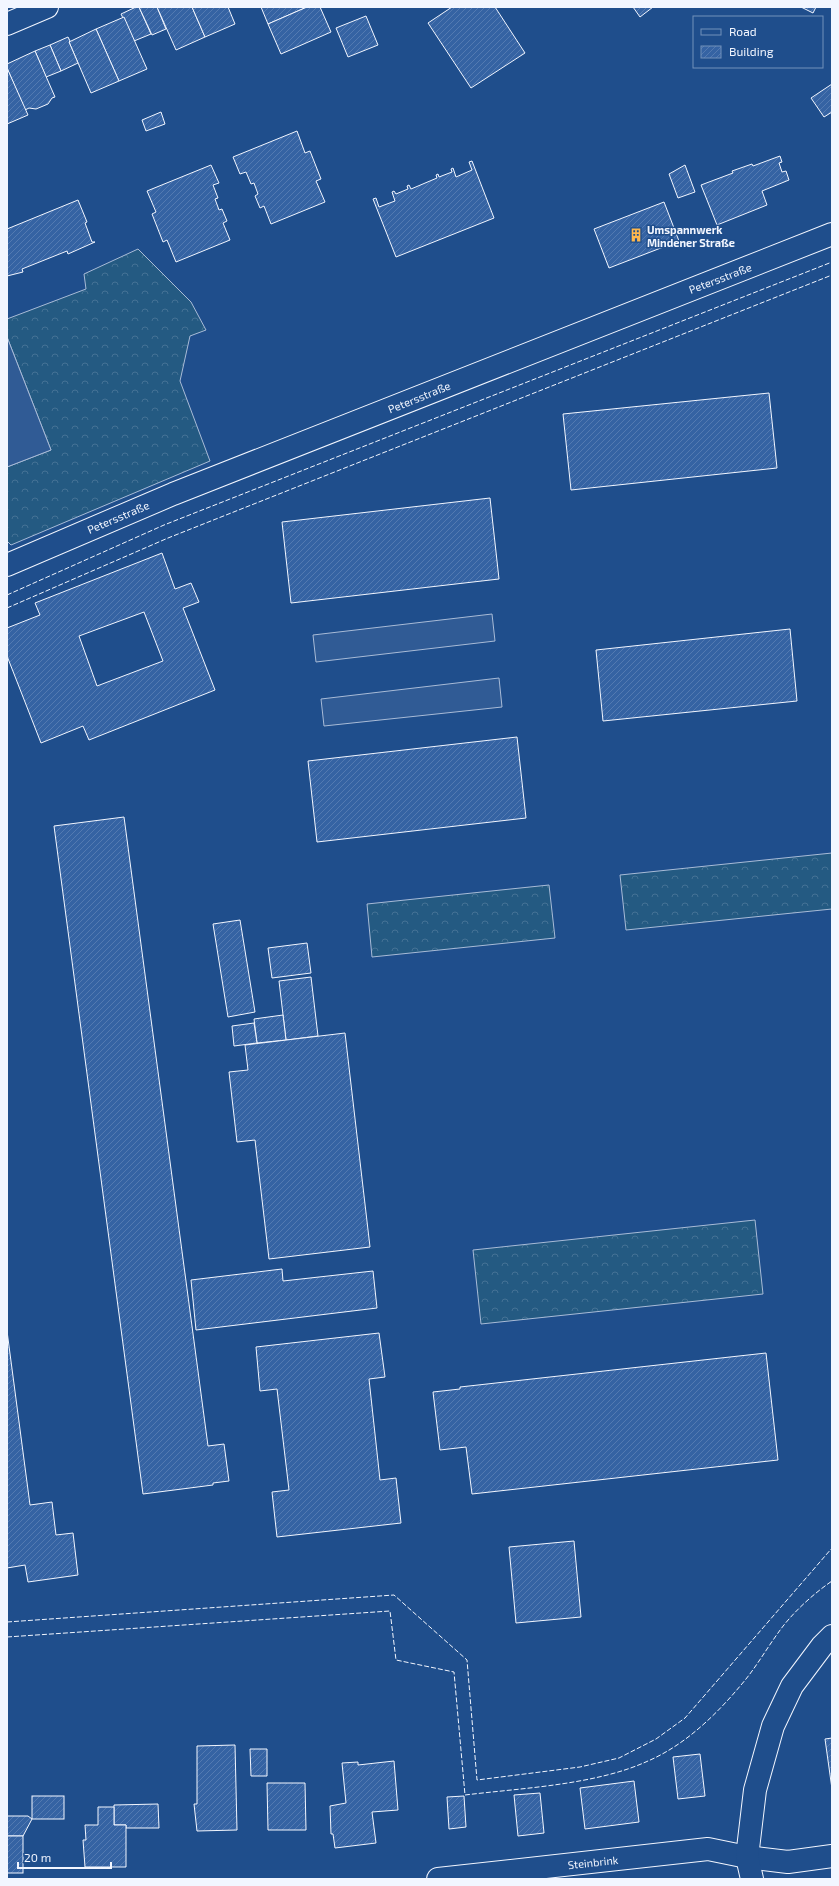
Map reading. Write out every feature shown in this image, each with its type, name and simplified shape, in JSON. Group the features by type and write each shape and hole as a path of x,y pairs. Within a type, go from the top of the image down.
{"street":[{"path":"7,24 46,7"},
{"name":"Petersstraße","path":"7,565 174,494 832,234"},
{"path":"752,1879 747,1857 755,1790 773,1726 792,1686 822,1646 832,1636"},
{"name":"Steinbrink","path":"438,1879 475,1877 708,1849 747,1857 788,1862 832,1856"}],"green space":[{"path":"138,249 191,302 206,330 190,336 180,381 210,461 11,545 7,541 7,467 51,450 7,337 7,319 86,289 84,274"},
{"path":"832,853 832,909 626,930 620,875"},
{"path":"549,885 555,938 372,957 367,904"},
{"path":"755,1220 763,1294 481,1324 473,1250"}],"shaded area":[{"path":"7,337 51,450 7,467"},
{"path":"492,614 495,641 316,662 313,635"},
{"path":"499,678 502,707 324,726 321,699"}],"building":[{"path":"139,7 151,34 134,41 121,14"},
{"path":"139,7 157,7 166,29 152,35"},
{"path":"157,7 192,7 205,37 176,50"},
{"path":"192,7 228,7 235,24 205,37"},
{"path":"261,7 307,7 268,24"},
{"path":"307,7 320,7 331,32 281,54 268,24"},
{"path":"452,7 495,7 525,53 471,88 428,23"},
{"path":"633,7 653,7 640,17"},
{"path":"801,7 816,7 813,13"},
{"path":"366,16 378,45 348,57 336,28"},
{"path":"124,17 147,69 119,81 96,29"},
{"path":"96,29 119,81 91,93 69,42"},
{"path":"68,37 78,63 61,71 50,45"},
{"path":"50,45 61,71 46,77 35,51"},
{"path":"35,51 55,97 52,98 48,104 36,109 29,108 25,110 7,68 7,64"},
{"path":"7,68 28,115 7,124"},
{"path":"832,84 832,112 824,117 811,98"},
{"path":"161,112 165,124 146,131 142,120"},
{"path":"297,131 305,153 310,151 321,179 316,181 325,202 271,224 264,206 260,208 255,196 258,194 254,183 251,184 246,172 240,174 233,157"},
{"path":"780,156 782,162 779,163 782,172 786,171 789,180 762,191 767,205 717,225 701,185 733,173 732,171 752,164 753,166"},
{"path":"472,161 494,218 396,257 373,199 376,198 379,207 395,201 392,192 394,191 396,194 408,189 407,186 409,185 411,189 437,178 436,175 438,174 439,177 452,172 451,169 453,168 456,177 472,170 469,162"},
{"path":"211,165 219,183 213,185 218,198 215,199 219,210 222,209 227,221 223,223 230,240 176,262 167,240 163,242 152,214 156,212 147,191"},
{"path":"685,165 695,192 678,198 669,174"},
{"path":"78,200 87,222 85,223 92,242 95,242 68,254 67,251 22,269 23,272 7,276 7,229"},
{"name":"Umspannwerk Mindener Straße","path":"664,202 679,241 609,268 594,229"},
{"path":"769,393 777,468 571,490 563,414"},
{"path":"490,498 499,579 291,603 282,522"},
{"path":"162,553 175,589 191,583 199,602 183,608 215,690 89,740 83,726 41,743 7,656 7,628 40,615 35,603","holes":["144,612 163,661 97,686 79,636"]},
{"path":"790,629 797,701 603,721 596,650"},
{"path":"517,737 526,818 317,842 308,761"},
{"path":"124,817 208,1446 224,1444 229,1481 213,1483 213,1485 143,1494 54,826"},
{"path":"240,920 255,1012 228,1017 213,924"},
{"path":"307,943 311,973 272,978 268,948"},
{"path":"311,977 318,1036 286,1040 279,981"},
{"path":"283,1015 286,1040 257,1043 254,1019"},
{"path":"254,1023 257,1043 234,1046 232,1026"},
{"path":"345,1033 370,1247 269,1259 255,1140 237,1142 229,1072 248,1070 245,1045"},
{"path":"282,1269 283,1281 373,1271 377,1308 196,1330 191,1280"},
{"path":"7,1331 30,1505 52,1502 56,1535 73,1533 78,1575 28,1582 25,1565 7,1568"},
{"path":"379,1333 385,1377 369,1379 380,1480 396,1478 401,1523 277,1537 272,1492 289,1490 277,1389 260,1391 256,1347"},
{"path":"766,1353 778,1460 472,1494 466,1447 440,1450 433,1392 460,1389 460,1387"},
{"path":"574,1541 581,1617 516,1623 509,1547"},
{"path":"832,1738 832,1789 825,1739"},
{"path":"235,1745 237,1830 197,1831 194,1804 197,1804 197,1746"},
{"path":"250,1749 267,1749 267,1776 251,1776"},
{"path":"700,1754 705,1796 678,1799 673,1757"},
{"path":"394,1761 398,1810 372,1812 376,1843 335,1848 333,1834 331,1834 330,1806 346,1803 342,1763 358,1762 358,1765"},
{"path":"634,1781 639,1822 585,1829 580,1788"},
{"path":"267,1783 305,1783 306,1830 268,1830"},
{"path":"540,1793 544,1833 518,1836 514,1795"},
{"path":"32,1796 64,1796 64,1819 32,1819"},
{"path":"464,1796 466,1827 449,1829 447,1797"},
{"path":"158,1804 159,1828 126,1828 126,1825 114,1825 114,1805"},
{"path":"98,1807 114,1807 114,1825 126,1825 126,1867 85,1867 83,1840 86,1840 85,1825 98,1825"},
{"path":"7,1816 28,1816 32,1819 23,1836 7,1836"},
{"path":"7,1836 23,1836 23,1873 7,1873"}],"fence":[{"path":"7,595 164,525 832,262"},
{"path":"7,608 168,538 832,275"},
{"path":"7,1622 394,1595 467,1660 477,1780 580,1767 619,1758 656,1739 685,1718 832,1548"},
{"path":"7,1637 390,1611 396,1660 454,1672 465,1795 558,1784 605,1775 628,1769 648,1761 675,1747 699,1728 721,1707 746,1679 789,1619 810,1598 832,1581"}],"place":[{"name":"Umspannwerk Mindener Straße","path":"636,235"}]}
